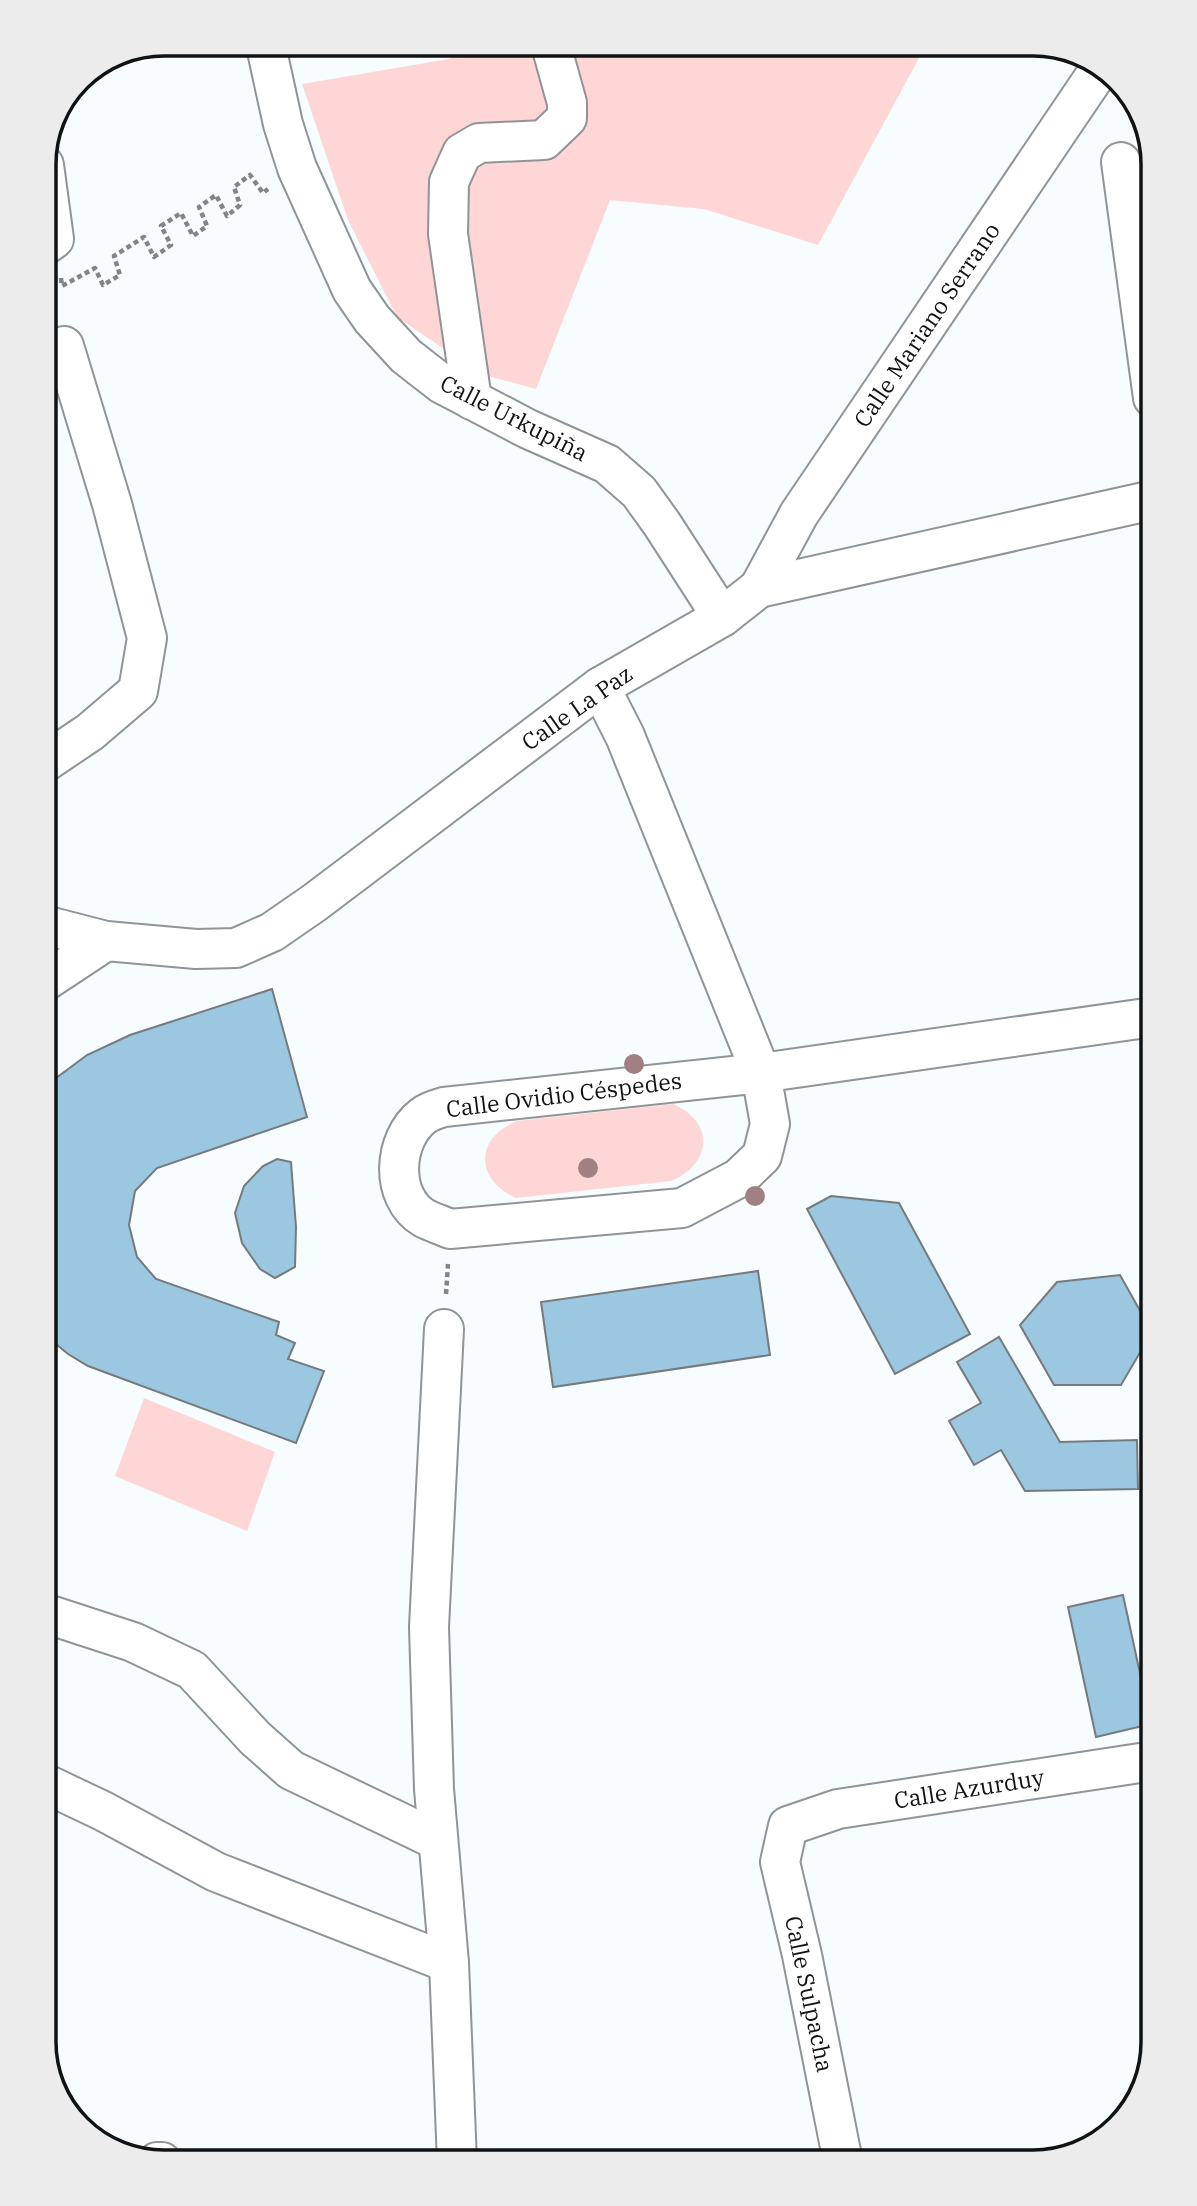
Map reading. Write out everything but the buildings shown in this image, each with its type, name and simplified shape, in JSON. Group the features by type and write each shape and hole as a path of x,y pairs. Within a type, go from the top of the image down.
{"street":[{"name":"Calle Urkupiña","path":"268,56 283,124 297,168 352,290 372,319 406,356 442,384 528,429 607,464 639,492 722,617"},
{"path":"472,400 448,234 449,183 462,153 478,143 544,140 568,118 567,103 554,56"},
{"name":"Calle Mariano Serrano","path":"759,588 799,514 1095,76"},
{"path":"1121,162 1141,310"},
{"path":"56,755 90,732 138,691 147,638 112,504 64,346"},
{"name":"Calle La Paz","path":"56,928 106,941 196,949 236,948 272,932 314,903 600,687 722,617 759,588 1141,503"},
{"path":"450,1228 682,1208 739,1178 762,1156 769,1125 761,1073 625,736 600,687"},
{"path":"56,974 106,941"},
{"name":"Calle Ovidio Céspedes","path":"450,1228 422,1217 411,1204 398,1180 400,1150 423,1116 444,1107 761,1073 1141,1019"},
{"path":"444,1329 429,1627 433,1789 449,1963 457,2150"},
{"path":"56,1617 133,1642 192,1670 255,1738 291,1770 438,1840"},
{"name":"Calle Azurduy","path":"788,1826 838,1809 1141,1763"},
{"path":"56,1789 216,1872 449,1963"},
{"name":"Calle Sulpacha","path":"788,1826 780,1862 842,2150"}],"path":[{"path":"56,266 62,286 95,268 103,285 120,275 114,256 144,237 154,257 171,245 161,226 181,213 193,236 207,226 199,207 216,195 227,216 240,205 234,187 250,175 263,193 297,168"},
{"path":"444,1329 450,1228"}],"shaded area":[{"path":"452,56 920,56 818,245 704,209 610,200 536,389 481,374 397,317 348,220 302,84 449,59"},
{"path":"673,1104 696,1121 702,1132 703,1143 695,1164 685,1174 671,1181 516,1198 502,1190 487,1170 487,1148 493,1138 503,1128 517,1121"},
{"path":"144,1398 275,1452 247,1531 115,1476"}]}
